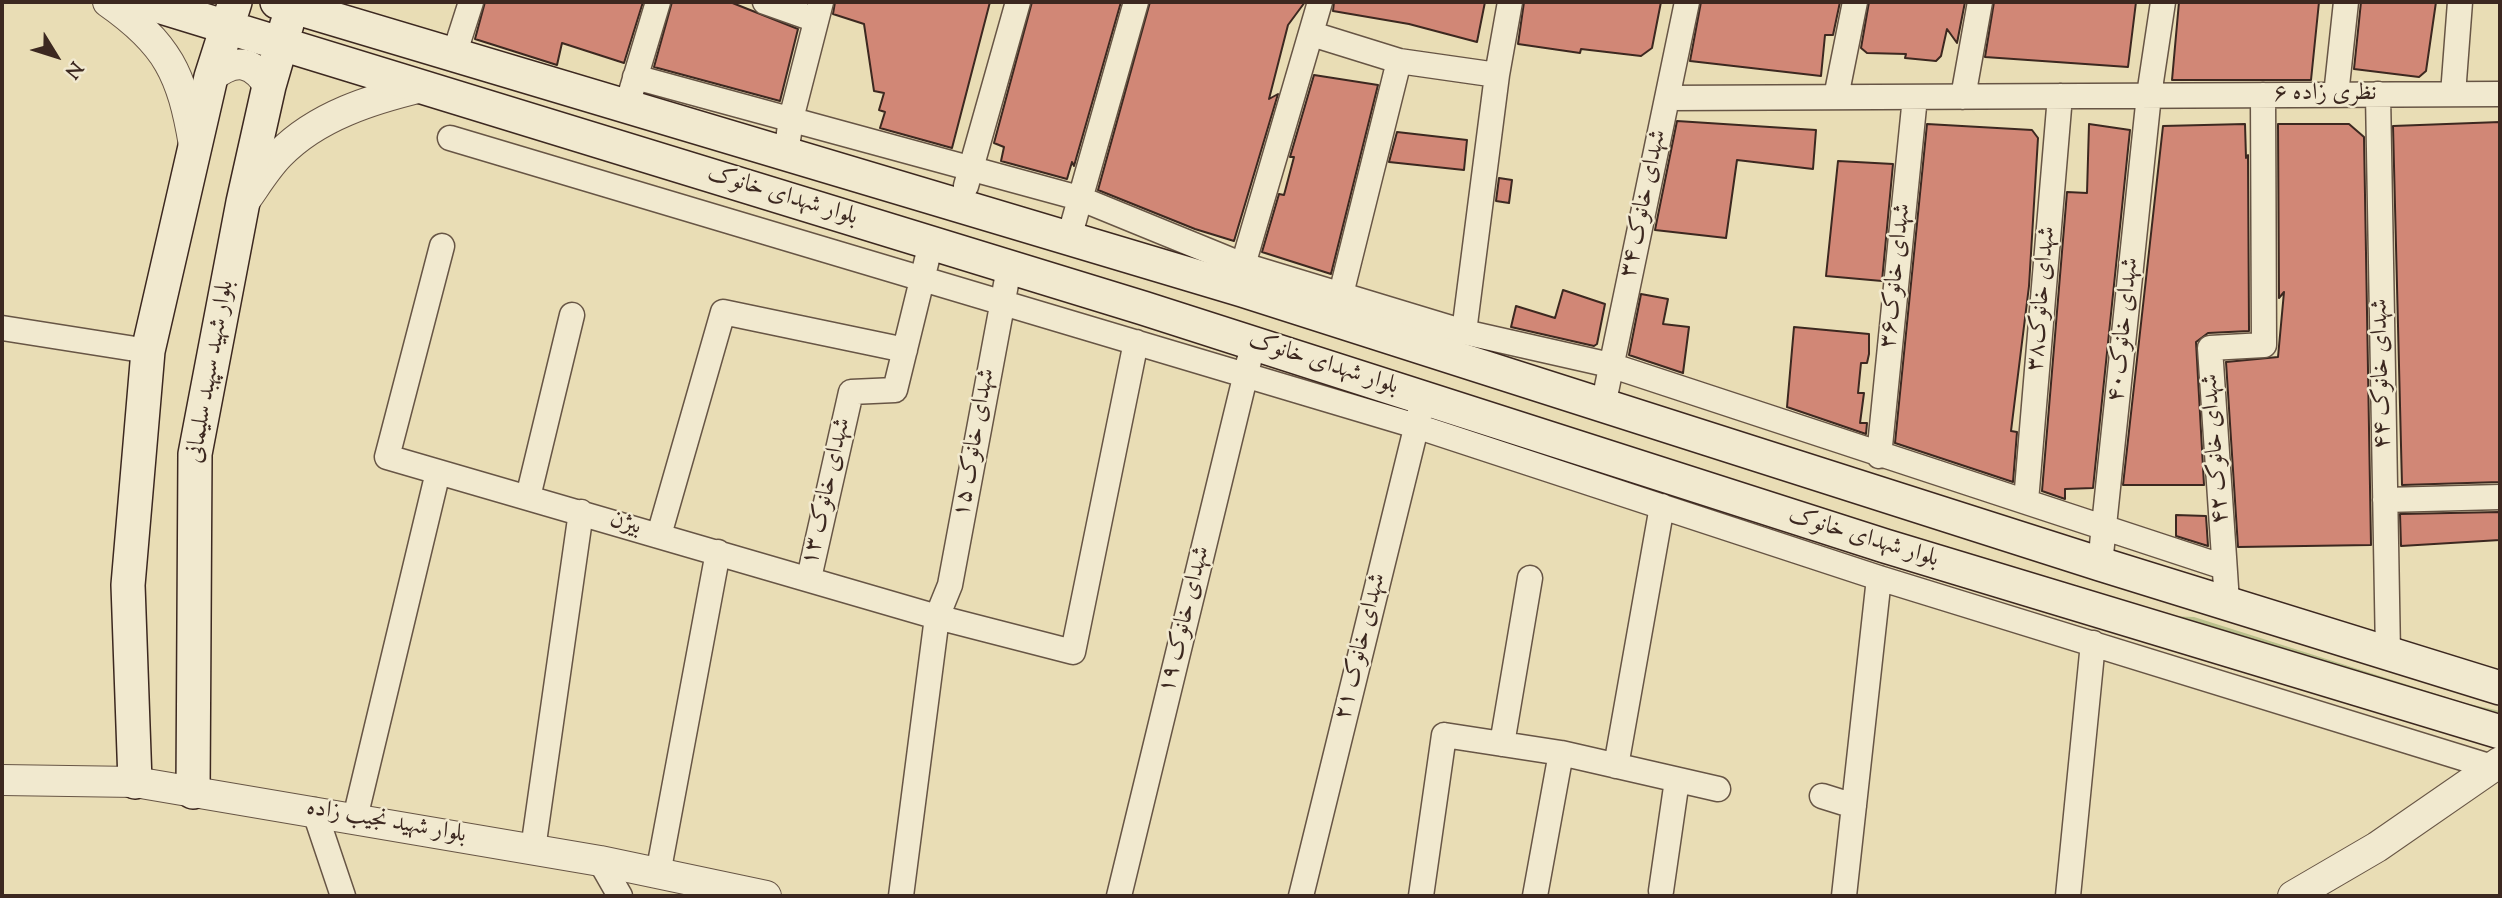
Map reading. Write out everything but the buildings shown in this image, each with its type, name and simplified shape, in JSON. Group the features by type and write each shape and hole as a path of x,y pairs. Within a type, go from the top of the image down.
{"main road":[{"name":"بلوار شهدای خانوک","path":"145,2 231,14 281,44 1254,343 1420,412 2026,606 2500,732"},
{"name":"بلوار شهدای خانوک","path":"287,3 454,55 631,91 786,154 1069,238 1242,278 1603,406 2500,688"},
{"name":"بلوار شهید سپهبد سلیمانی","path":"193,792 195,454 243,202 281,44 287,3"},
{"path":"135,782 128,585 148,351 211,77 231,14"}],"street":[{"path":"108,2 135,21 159,46 178,76 187,102 194,150"},
{"path":"454,55 471,2"},
{"path":"658,2 631,91 791,119 1079,198 1242,278 1342,294 1464,332 1610,365 1879,456 2026,501 2224,567"},
{"path":"765,2 818,11 791,119 786,154"},
{"path":"961,205 1018,2"},
{"path":"1069,238 1136,2"},
{"path":"1242,278 1320,2"},
{"path":"1464,332 1497,75 1510,2"},
{"name":"۳۴ شهدای خانوک","path":"1603,406 1687,2"},
{"path":"1836,97 1855,2"},
{"path":"1963,97 1980,2"},
{"name":"شهدای خانوک۴۰","path":"2100,564 2150,95 2163,2"},
{"path":"2336,95 2346,2"},
{"path":"2453,94 2460,2"},
{"path":"1312,34 1399,61 1497,75"},
{"path":"1342,294 1399,61"},
{"path":"211,77 225,66 243,64 259,71 269,86"},
{"path":"243,202 280,153 314,128 352,107 422,87"},
{"name":"۴۴ شهدای خانوک","path":"2378,94 2388,654"},
{"name":"نظری زاده ۶","path":"1669,98 2500,94"},
{"name":"شهدای خانوک ۴۲","path":"2227,602 2210,348 2264,345 2263,95"},
{"name":"شهدای خانوک۳۸","path":"2026,501 2060,96"},
{"name":"شهدای خانوک۳۶","path":"1879,456 1915,97"},
{"path":"450,138 1136,342 1245,377 1420,412"},
{"name":"شهدای خانوک ۱۳","path":"809,578 851,392 895,390 931,243"},
{"name":"بیژن","path":"442,246 387,457 718,551 937,617 1073,652 1136,342"},
{"name":"شهدای خانوک ۱۵","path":"901,896 937,617 950,585 1009,268"},
{"path":"659,535 723,312 905,350"},
{"path":"528,497 572,315"},
{"path":"2,328 148,351"},
{"name":"شهدای خانوک ۱۹","path":"1119,896 1254,343"},
{"name":"شهدای خانوک ۲۱","path":"1301,896 1420,412"},
{"path":"1529,448 1662,506 1777,528 1878,578 2026,606 2093,643 2497,765"},
{"path":"355,818 438,472"},
{"path":"2385,500 2500,497"},
{"path":"1616,766 1662,506"},
{"path":"533,849 581,512"},
{"path":"658,874 718,551"},
{"path":"1502,744 1530,578"},
{"path":"1844,896 1878,578"},
{"path":"2068,896 2093,643"},
{"path":"1421,896 1444,735 1561,753 1718,789"},
{"path":"1535,896 1561,753"},
{"path":"2293,896 2377,847 2497,765"},
{"name":"بلوار شهید نجیب زاده","path":"2,779 135,782 314,810 600,861 766,896"},
{"path":"1661,891 1677,779"},
{"path":"1822,796 1854,806"},
{"path":"314,810 343,896"},
{"path":"600,861 620,896"}],"green space":[{"path":"2167,616 2194,617 2465,703 2500,711 2500,721"}]}
